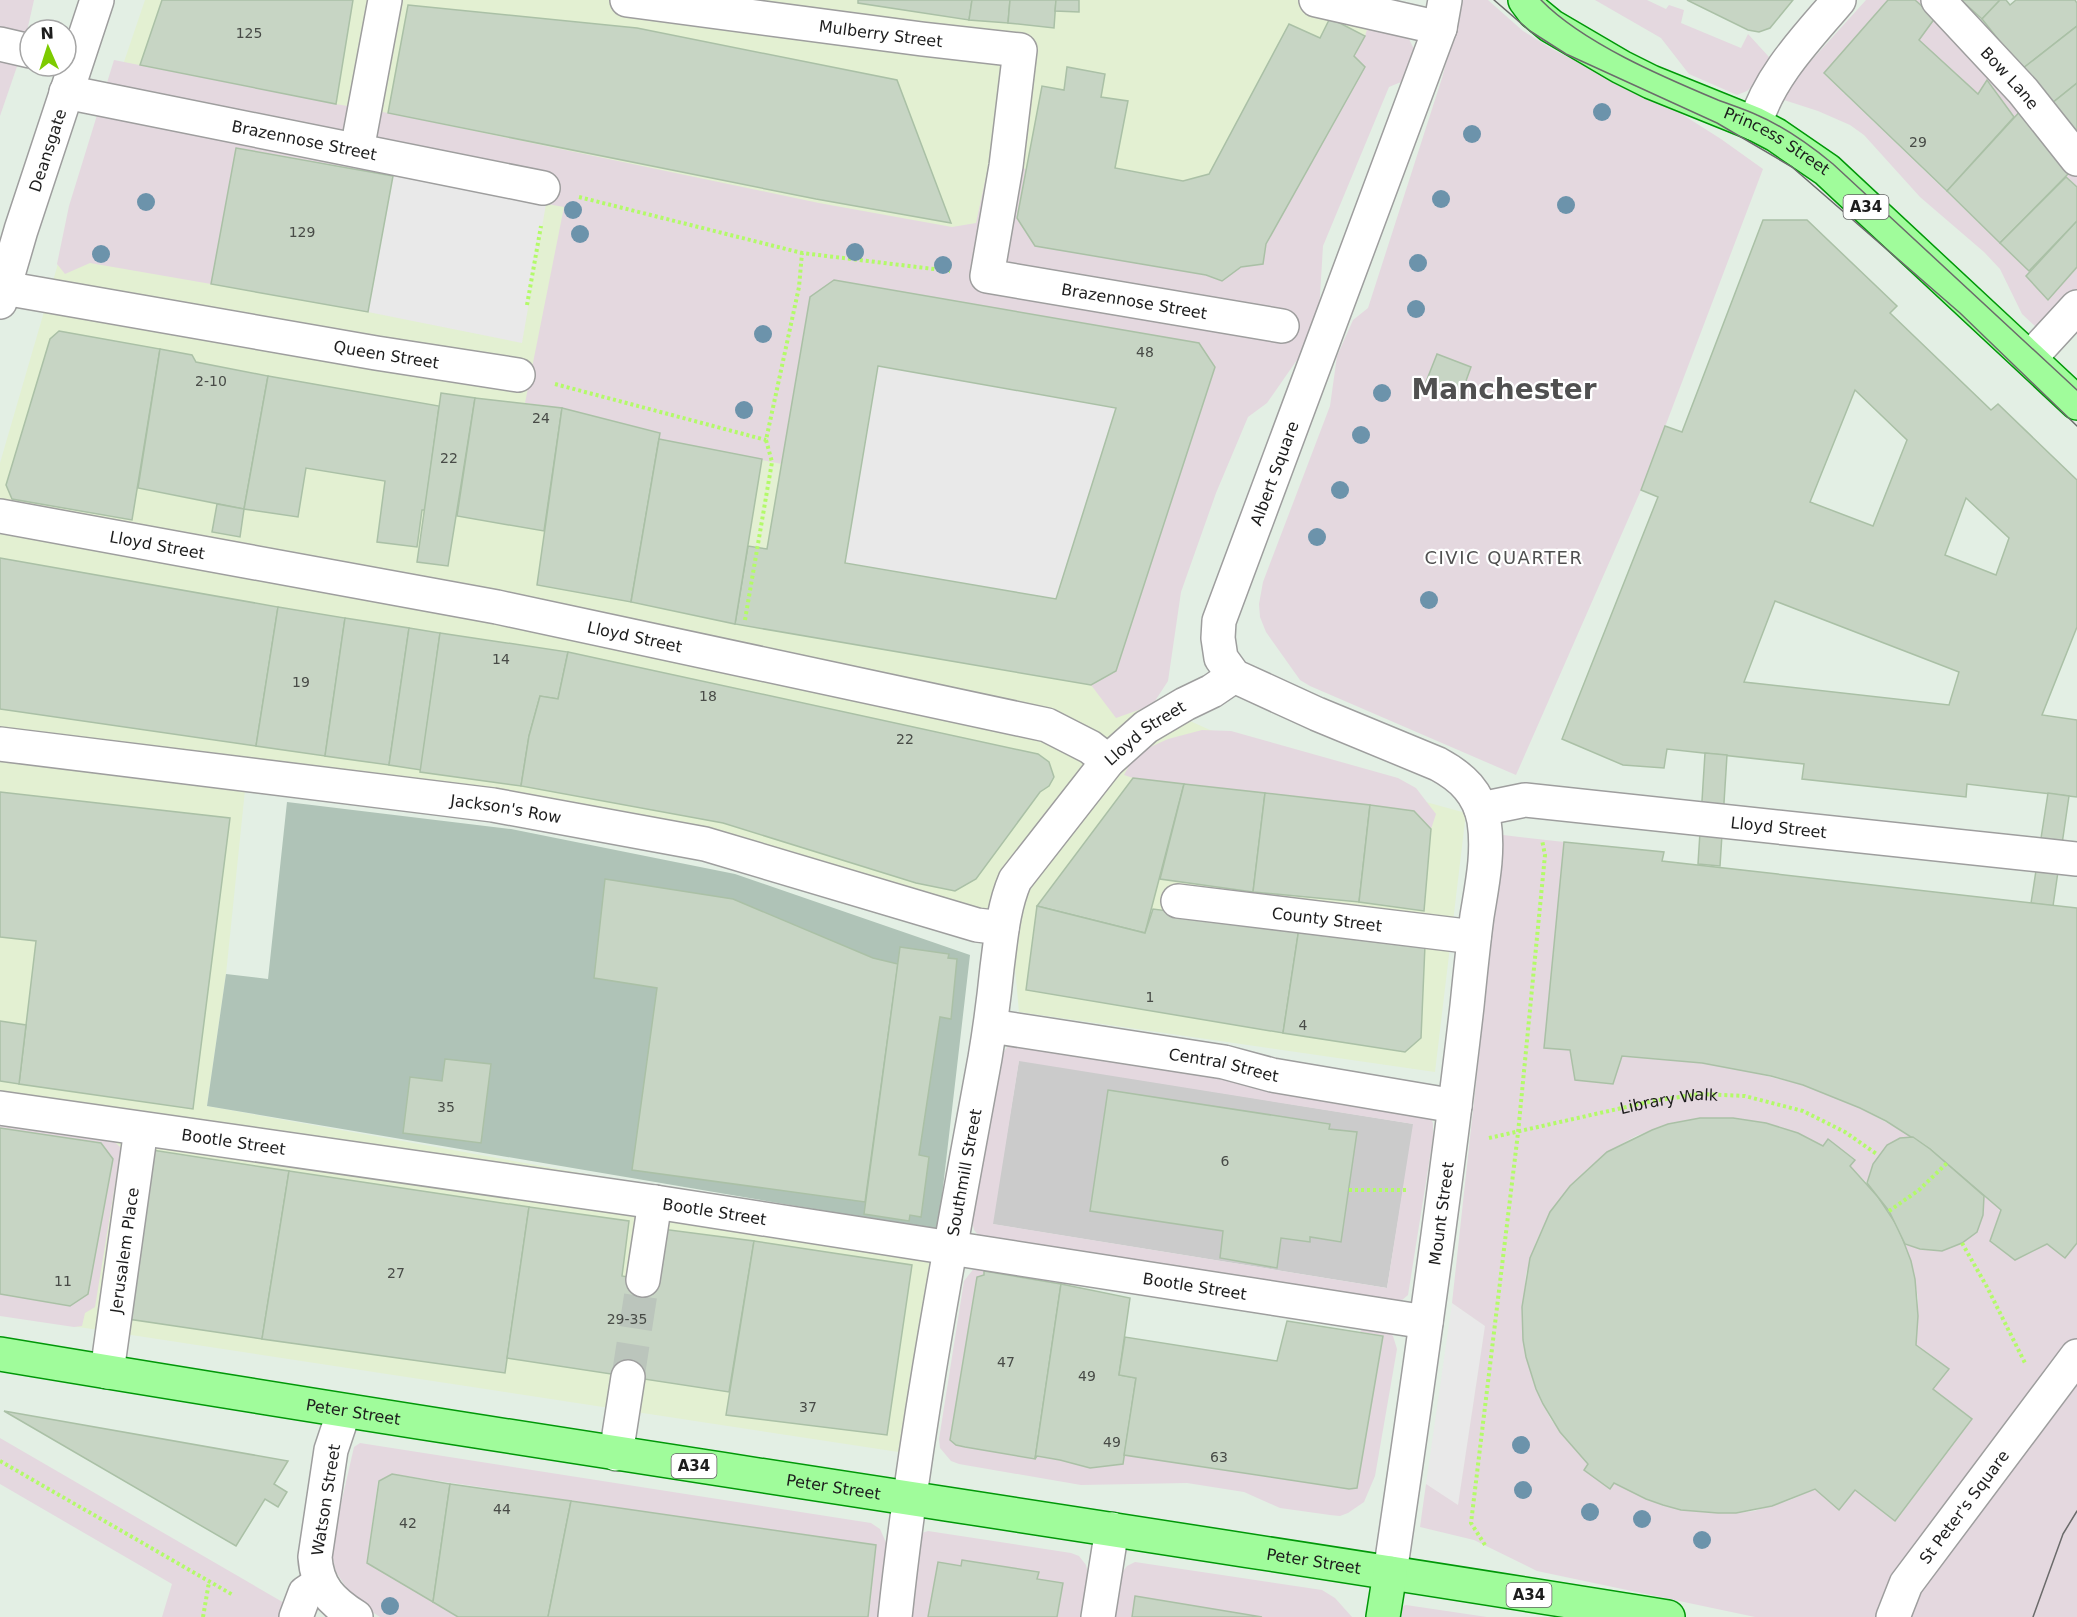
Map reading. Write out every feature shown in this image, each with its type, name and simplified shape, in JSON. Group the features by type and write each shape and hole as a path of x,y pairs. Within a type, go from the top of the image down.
{"main road":[{"name":"Princess Street","path":"1525,0 1534,12 1551,26 1621,67 1651,82 1755,124 1776,135 1827,170 2077,403"},
{"name":"Peter Street","path":"0,1354 616,1454 1112,1529 1668,1617"},
{"name":"Mount Street","path":"1383,1617 1390,1573"}],"street":[{"name":"Deansgate","path":"78,46 97,0"},
{"path":"357,150 385,0"},
{"name":"Mulberry Street","path":"627,0 1020,50 1006,166 987,276"},
{"path":"1316,0 1442,14"},
{"path":"1755,124 1768,92 1785,64 1839,0"},
{"name":"Bow Lane","path":"1938,0 2022,91 2077,159"},
{"name":"Albert Square","path":"1234,676 1221,658 1218,638 1219,621 1442,14"},
{"path":"0,44 18,48"},
{"name":"Deansgate","path":"2,295 10,227 66,92 69,78"},
{"name":"Brazennose Street","path":"66,92 543,188"},
{"name":"Brazennose Street","path":"987,276 1282,326"},
{"name":"Queen Street","path":"2,295 519,375"},
{"path":"2030,358 2077,307"},
{"name":"Lloyd Street","path":"0,516 486,604 1047,725 1090,747 1108,761 1146,728 1234,676"},
{"path":"1234,676 1317,714 1438,764 1456,774 1471,788 1481,809"},
{"name":"Jackson's Row","path":"0,744 493,805 705,844 977,925 1002,928"},
{"name":"Southmill Street","path":"895,1617 909,1499 950,1247 991,1026 1006,900 1015,880 1108,761"},
{"name":"Lloyd Street","path":"1481,809 1525,800 2077,859"},
{"name":"Mount Street","path":"1390,1573 1451,1140 1474,937 1486,854 1481,809"},
{"name":"County Street","path":"1178,901 1474,937"},
{"name":"Central Street","path":"991,1026 1224,1062 1272,1075 1455,1106"},
{"name":"Bootle Street","path":"0,1108 655,1202 1426,1322"},
{"name":"Jerusalem Place","path":"106,1372 141,1129"},
{"path":"643,1280 655,1202"},
{"path":"2044,1401 2077,1356"},
{"path":"616,1454 628,1377"},
{"name":"St Peter's Square","path":"1893,1617 1906,1584 2044,1401"},
{"name":"Watson Street","path":"320,1583 315,1557 331,1450 344,1411"},
{"path":"1098,1617 1112,1529"},
{"path":"296,1617 305,1593 320,1583 339,1605 356,1617"}],"path":[{"path":"527,304 546,204 543,188 802,253 987,276"},
{"path":"744,626 772,462 766,440 799,287 802,253"},
{"path":"519,375 766,440"},
{"path":"1485,1545 1471,1523 1518,1133 1545,855 1539,831"},
{"name":"Library Walk","path":"1451,1140 1469,1142 1518,1133 1653,1101 1699,1094 1745,1096 1803,1111 1845,1132 1878,1155"},
{"path":"1889,1211 1919,1190 1947,1163"},
{"path":"1349,1190 1403,1190 1443,1195"},
{"path":"1962,1244 1987,1287 2044,1401"},
{"path":"0,1461 233,1595"},
{"path":"203,1617 209,1582"}],"shaded area":[{"path":"0,0 34,0 30,18 18,18 18,64 0,116"},
{"path":"145,0 1393,0 1275,273 1137,697 1283,763 1466,813 1435,1072 1019,1012 1010,914 248,761 226,974 207,1106 938,1237 905,1453 0,1315 0,463 73,212"},
{"path":"1463,0 1488,0 1523,31 1552,49 1680,113 1763,169 1641,490 1516,775 1300,680 1266,632 1260,617 1259,604 1263,582 1330,406 1337,356 1353,320 1368,308 1442,78","holes":["1437,354 1471,367 1459,400 1425,387"]},
{"path":"1595,0 1647,0 1666,9 1669,5 1684,10 1681,23 1741,48 1748,34 1769,57 1757,81 1747,91 1737,95 1689,74 1661,38"},
{"path":"1866,0 1888,0 1824,74 2029,271 2026,276 2048,299 2077,267 2077,294 2041,327 2036,327 2022,314 2000,269 1984,252 1920,197 1864,135 1850,125 1818,111 1784,100 1791,83"},
{"path":"1915,0 1928,0 1937,8 2028,106 2077,171 2077,187 2066,177 2071,171 2024,107 2014,117 1987,81 1978,94 1919,40 1935,18"},
{"path":"1370,20 1407,35 1413,47 1416,63 1412,74 1389,87 1323,246 1319,312 1306,347 1267,403 1248,417 1216,493 1181,592 1168,681 1155,701 1147,707 1116,718 1091,685 1116,671 1215,367 1199,343 834,280 810,297 782,464 659,439 660,433 562,408 525,403 564,207 237,148 211,284 90,263 65,274 57,264 69,206 114,60 388,113 819,203 952,227 976,223 989,163 1026,169 1017,218 1035,246 1206,275 1222,281 1241,267 1263,264 1266,244 1365,67 1354,56 1365,36"},
{"path":"393,176 546,204 522,343 368,312"},
{"path":"878,366 1116,408 1056,599 845,563"},
{"path":"1202,730 1231,731 1398,778 1416,788 1436,814 1431,829 1414,811 1133,778 1124,775 1131,762 1146,749 1168,739"},
{"path":"287,802 511,829 735,874 970,955 938,1230 207,1106 226,974 268,979"},
{"path":"1503,835 1564,842 1544,1048 1570,1050 1575,1080 1613,1084 1622,1056 1702,1063 1738,1069 1803,1085 1832,1096 1860,1108 1913,1137 1887,1145 1873,1164 1867,1183 1850,1166 1855,1159 1828,1140 1823,1146 1798,1133 1766,1123 1733,1118 1700,1118 1668,1124 1636,1136 1607,1152 1582,1174 1550,1212 1536,1242 1526,1274 1522,1324 1526,1357 1536,1389 1550,1418 1588,1464 1584,1470 1610,1489 1614,1483 1663,1505 1699,1512 1754,1511 1790,1500 1815,1489 1839,1510 1855,1490 1895,1520 1972,1419 1933,1389 1916,1345 1918,1298 1911,1261 1905,1244 1920,1249 1942,1251 1962,1243 1977,1232 1983,1215 1984,1196 2001,1210 1991,1241 2015,1260 2047,1244 2065,1258 2077,1243 2077,1617 1755,1617 1537,1571 1474,1540 1420,1527 1426,1484 1458,1505 1485,1326 1452,1303"},
{"path":"1008,1046 1036,1046 1404,1108 1429,1115 1433,1123 1433,1138 1408,1295 1401,1301 979,1236 974,1230 972,1221 1000,1057","holes":["1019,1061 1413,1124 1387,1288 993,1224"]},
{"path":"1019,1060 1414,1124 1387,1288 992,1224"},
{"path":"0,1124 115,1142 121,1148 95,1307 85,1313 82,1326 74,1327 0,1316 0,1294 69,1306 113,1159 101,1143 0,1128"},
{"path":"975,1267 994,1268 994,1273 984,1271 984,1275 977,1277 950,1439 956,1445 1035,1459 1037,1456 1090,1468 1124,1455 1349,1489 1357,1488 1383,1336 1360,1332 1363,1327 1389,1332 1393,1336 1397,1349 1375,1476 1364,1502 1340,1516 1280,1508 1244,1492 1187,1483 1081,1485 951,1461 940,1448 939,1439 964,1281"},
{"path":"1452,1303 1485,1326 1458,1506 1426,1484"},
{"path":"0,1438 286,1604 282,1617 162,1617 172,1584 0,1484"},
{"path":"360,1443 871,1523 880,1529 892,1556 886,1617 868,1617 876,1546 392,1474 378,1481 367,1563 458,1617 380,1617 355,1601 336,1572 332,1555 332,1543 354,1447"},
{"path":"928,1531 1079,1556 1086,1565 1088,1574 1080,1617 1057,1617 1062,1583 1037,1579 1038,1572 963,1560 961,1566 938,1563 928,1617 905,1617 922,1533"},
{"path":"1135,1562 1322,1590 1335,1598 1352,1617 1262,1617 1136,1597 1132,1617 1114,1617 1121,1574 1127,1566"},
{"path":"1406,1605 1487,1617 1395,1617 1399,1607"}],"building":[{"path":"162,0 353,0 336,104 140,65"},
{"path":"858,0 972,0 969,20 858,3"},
{"path":"972,0 1010,0 1008,23 969,20"},
{"path":"1010,0 1056,0 1054,28 1008,23"},
{"path":"1056,0 1079,0 1079,12 1055,11"},
{"path":"1687,0 1793,0 1770,28 1759,32 1748,30"},
{"path":"1888,0 1915,0 1935,18 1919,40 1978,94 1987,80 2014,117 1947,191 1824,73"},
{"path":"1961,0 2000,0 1982,19"},
{"path":"2000,0 2006,0 2010,5 2016,0 2075,0 2077,26 2022,69 1982,19"},
{"path":"408,5 637,28 897,80 951,223 816,199 388,113"},
{"path":"1330,18 1365,36 1354,56 1365,67 1266,244 1263,264 1241,267 1222,281 1206,275 1035,246 1017,218 1042,86 1064,90 1067,67 1105,74 1101,97 1128,101 1115,168 1183,181 1209,174 1289,24 1320,38"},
{"path":"2077,26 2077,83 2051,104 2022,69"},
{"path":"2077,83 2077,140 2051,104"},
{"path":"2024,107 2071,171 2000,243 1947,191"},
{"path":"236,148 393,176 368,312 211,284"},
{"path":"2066,177 2077,187 2077,221 2029,271 2000,243"},
{"path":"1763,220 1807,220 1897,306 1890,313 1991,410 1998,404 2077,480 2077,627 2042,715 2077,720 2077,797 1967,784 1966,797 1802,779 1804,764 1667,749 1664,768 1623,765 1562,739 1658,497 1641,490 1665,426 1682,432","holes":["1855,390 1907,440 1873,526 1810,502","1966,498 2009,538 1996,575 1945,555","1775,601 1959,672 1949,705 1744,682"]},
{"path":"2077,221 2077,267 2048,300 2026,276"},
{"path":"834,280 1199,343 1215,367 1116,671 1091,685 735,624 748,546 767,549 810,297","holes":["878,366 1116,408 1056,599 845,563"]},
{"path":"59,331 160,349 132,520 12,499 6,485 50,339"},
{"path":"160,349 192,355 196,362 268,376 244,509 138,488"},
{"path":"1437,354 1471,367 1459,400 1424,387"},
{"path":"268,376 439,406 425,510 422,510 417,547 377,542 385,481 306,468 298,517 244,509"},
{"path":"441,393 475,398 448,566 417,562"},
{"path":"475,398 562,408 544,531 457,516"},
{"path":"562,408 660,433 631,602 537,585"},
{"path":"659,439 762,459 735,624 631,602"},
{"path":"217,504 244,509 240,537 212,532"},
{"path":"0,558 278,607 256,746 0,709"},
{"path":"278,607 345,618 325,756 256,746"},
{"path":"345,618 409,628 389,765 325,756"},
{"path":"409,628 440,633 421,770 389,765"},
{"path":"440,633 568,652 558,699 540,696 529,736 521,786 420,772"},
{"path":"568,652 1038,754 1049,762 1054,777 1049,786 1040,792 976,879 955,891 916,883 723,823 521,786 529,736 540,696 558,699"},
{"path":"1705,753 1727,755 1720,866 1698,864"},
{"path":"1133,778 1184,784 1145,933 1037,906"},
{"path":"1184,784 1265,793 1253,892 1160,879"},
{"path":"0,792 230,818 193,1109 19,1084 36,941 0,937"},
{"path":"1265,793 1370,805 1359,902 1253,892"},
{"path":"2048,793 2069,796 2053,906 2031,903"},
{"path":"1370,805 1414,811 1431,829 1424,911 1359,902"},
{"path":"1564,842 1664,852 1662,861 2077,908 2077,1243 2065,1258 2047,1244 2015,1260 1990,1241 2001,1210 1930,1149 1886,1121 1803,1085 1771,1076 1702,1063 1622,1056 1613,1084 1575,1080 1570,1050 1544,1048"},
{"path":"605,879 733,899 873,958 898,964 865,1202 632,1170 657,988 594,978"},
{"path":"1037,906 1145,933 1153,909 1299,928 1283,1033 1026,990"},
{"path":"1299,928 1425,945 1421,1038 1405,1052 1283,1033"},
{"path":"900,947 949,954 948,958 957,959 951,1019 940,1017 919,1155 929,1157 921,1217 910,1215 909,1221 864,1214"},
{"path":"0,1021 26,1025 19,1084 0,1081"},
{"path":"445,1059 491,1064 481,1143 403,1133 410,1077 442,1081"},
{"path":"1108,1090 1330,1124 1329,1129 1357,1132 1341,1242 1310,1237 1310,1242 1281,1238 1277,1268 1220,1258 1223,1231 1090,1211"},
{"path":"1700,1118 1733,1118 1766,1123 1798,1133 1823,1146 1828,1139 1855,1160 1850,1166 1878,1197 1898,1227 1915,1279 1918,1316 1916,1345 1949,1369 1933,1389 1972,1419 1895,1521 1855,1490 1839,1510 1815,1489 1772,1506 1736,1513 1718,1513 1681,1510 1663,1505 1614,1483 1610,1489 1584,1470 1588,1464 1560,1432 1543,1404 1526,1357 1522,1307 1530,1258 1550,1212 1570,1186 1607,1152 1668,1124"},
{"path":"0,1128 101,1143 113,1159 88,1294 70,1306 0,1294"},
{"path":"1913,1137 1984,1196 1983,1215 1977,1232 1962,1243 1942,1251 1920,1249 1905,1244 1889,1211 1867,1183 1873,1164 1887,1145 1900,1138"},
{"path":"152,1150 289,1171 262,1339 128,1319"},
{"path":"289,1171 529,1207 505,1373 262,1339"},
{"path":"529,1207 629,1221 622,1276 643,1280 662,1229 754,1241 729,1392 507,1358"},
{"path":"754,1241 912,1265 887,1435 726,1415"},
{"path":"984,1271 1061,1284 1035,1459 956,1445 950,1440 977,1277 984,1275"},
{"path":"1061,1284 1130,1298 1119,1375 1136,1378 1123,1464 1090,1468 1037,1456 1035,1459"},
{"path":"1287,1321 1383,1336 1357,1488 1349,1489 1124,1455 1136,1378 1119,1375 1125,1337 1277,1361"},
{"path":"4,1411 288,1461 274,1484 287,1492 278,1507 265,1499 236,1546"},
{"path":"392,1474 450,1484 433,1602 367,1563 379,1481"},
{"path":"450,1484 571,1501 548,1617 458,1617 433,1602"},
{"path":"571,1501 876,1545 868,1617 548,1617"},
{"path":"962,1560 1039,1572 1037,1579 1063,1583 1057,1617 928,1617 938,1562 961,1566"},
{"path":"1135,1596 1262,1617 1132,1617"}],"tunnel":[{"path":"628,1377 643,1280"}],"tram line":[{"path":"1494,0 1530,31 1566,54 1717,123 1792,167 1960,313 2077,426"},
{"path":"1541,0 1579,31 1625,58 1673,81 1767,120 1806,143 1833,164 2077,390"},
{"path":"2033,1617 2063,1534 2077,1511"}],"district":[{"name":"Manchester","path":"1504,389"},
{"name":"CIVIC QUARTER","path":"1504,557"}]}
